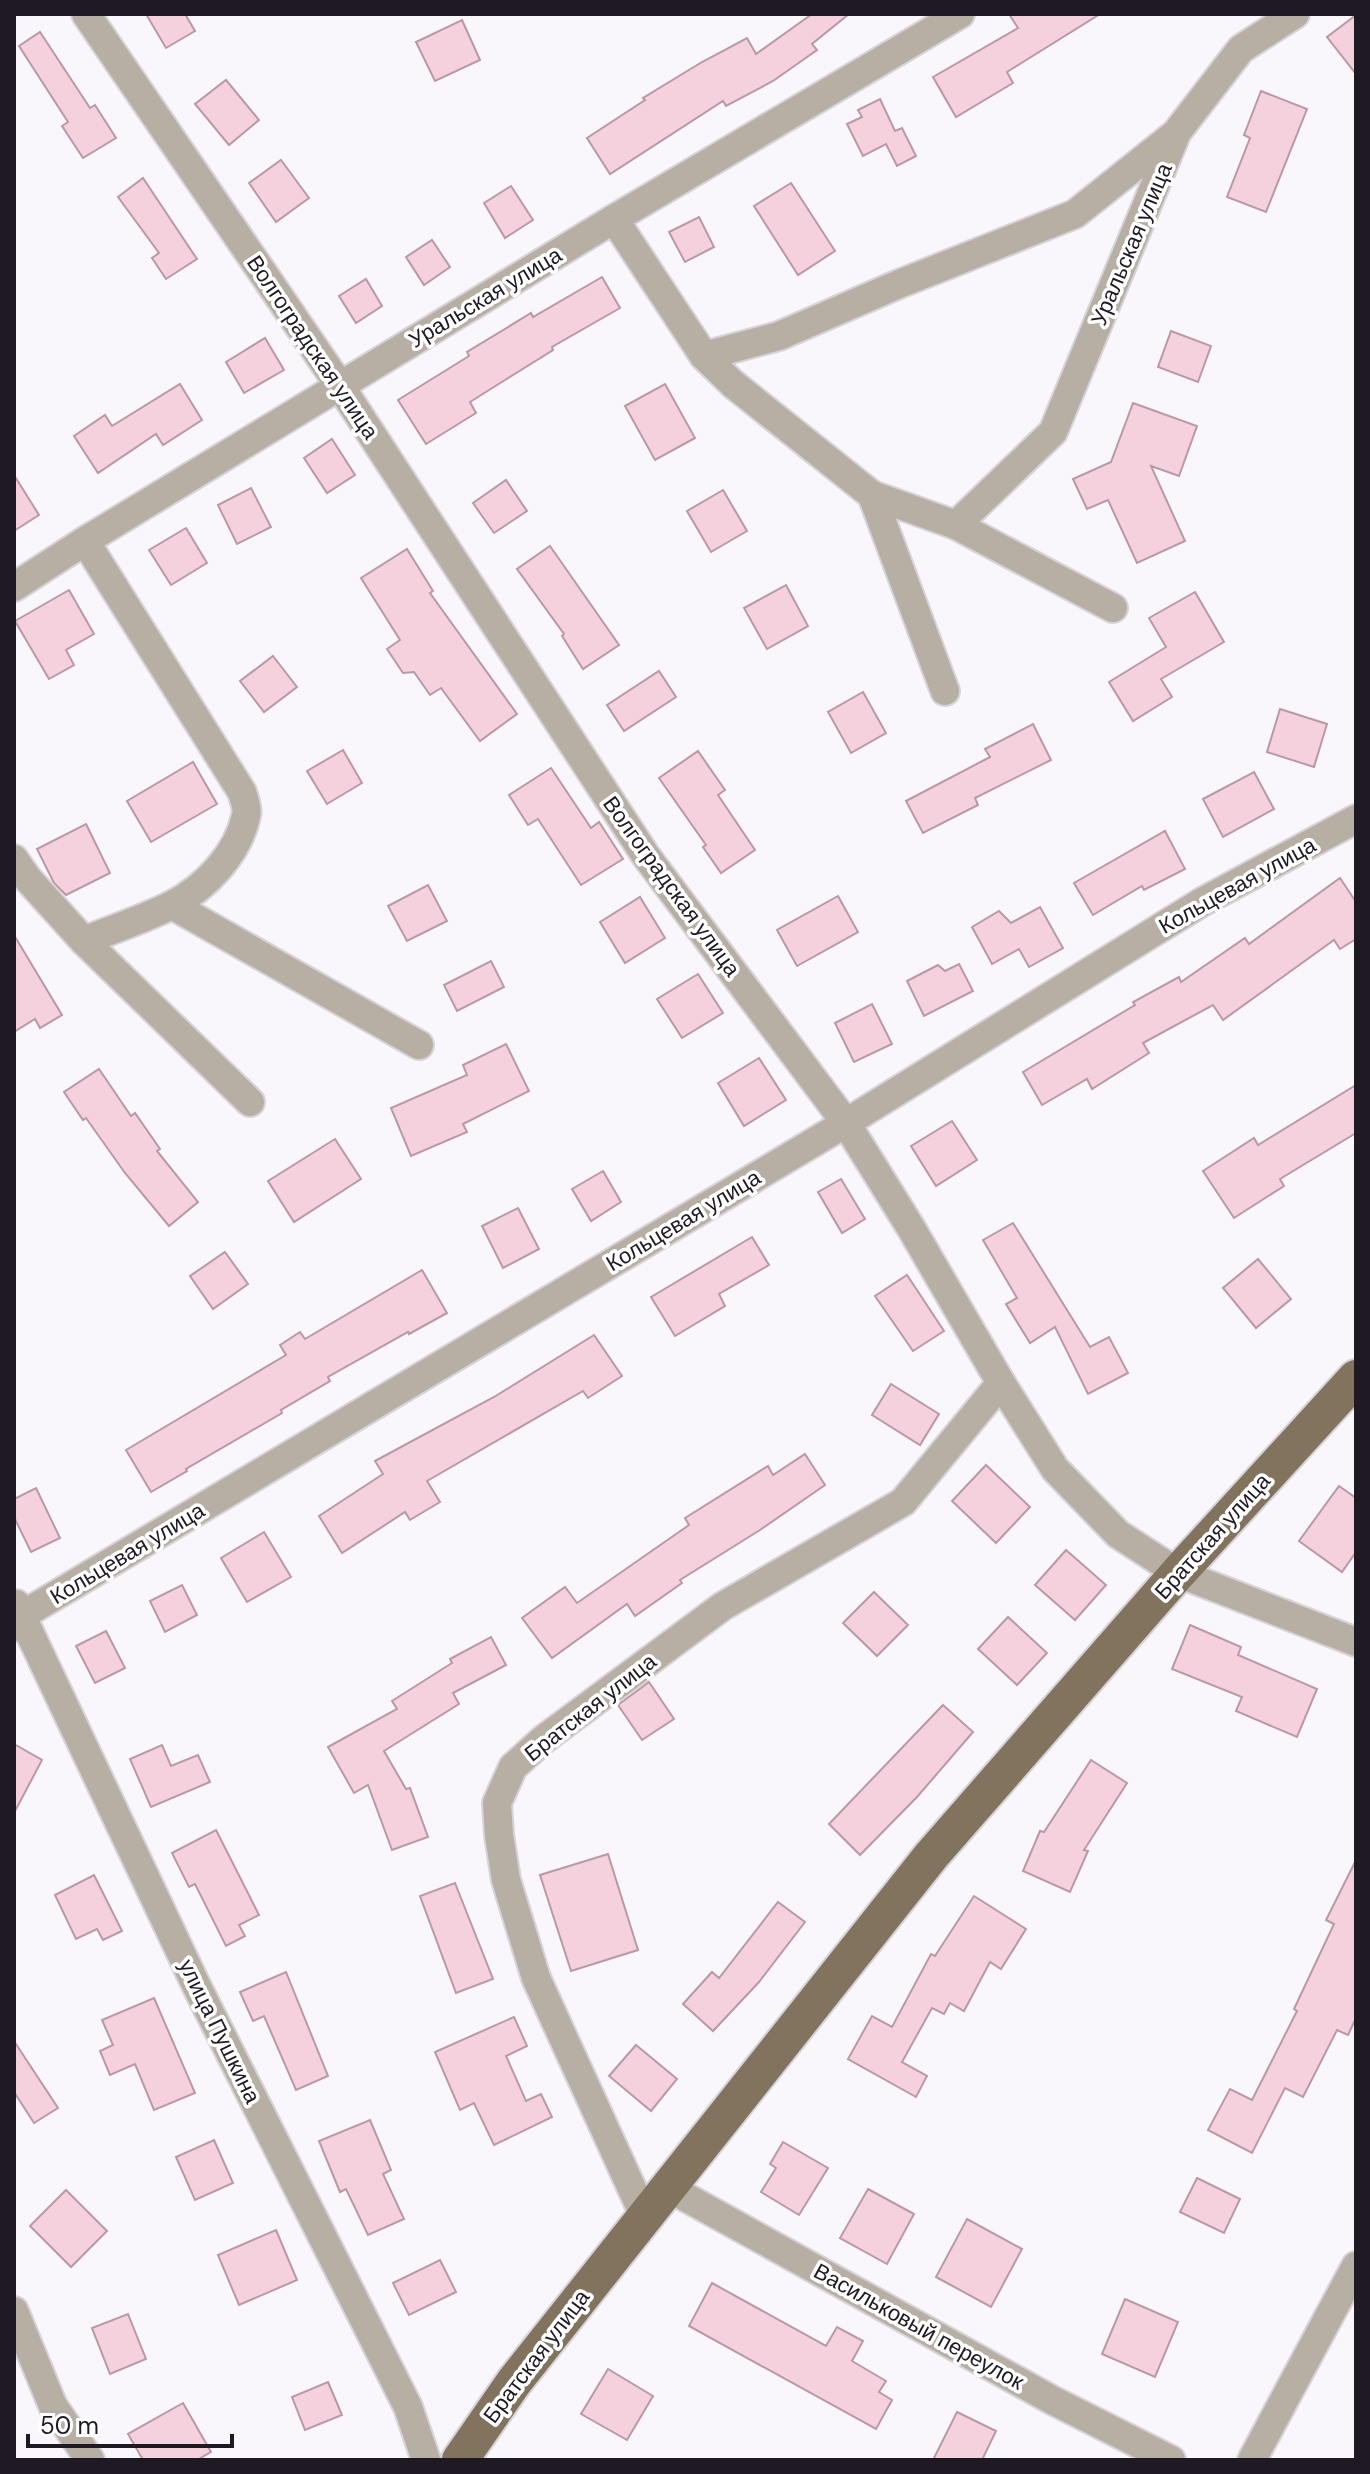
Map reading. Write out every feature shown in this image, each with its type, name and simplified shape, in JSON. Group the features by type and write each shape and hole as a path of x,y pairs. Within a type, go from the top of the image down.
{"main road":[{"name":"Братская улица","path":"460,2460 514,2382 644,2215 669,2188 931,1856 1178,1573 1356,1378"}],"street":[{"name":"Волгоградская улица","path":"86,14 340,386 646,856 846,1123 1055,1469 1118,1534 1178,1573 1356,1642"},
{"name":"Уральская улица","path":"14,587 614,219 960,14"},
{"name":"Уральская улица","path":"956,525 1053,432 1177,132 1241,49 1295,14"},
{"path":"704,356 779,336 1075,214 1177,132"},
{"path":"614,219 704,356 733,384 872,495 956,525 1113,608"},
{"path":"872,495 945,691"},
{"path":"84,941 172,905 200,886 223,863 238,838 247,813 242,792 85,541"},
{"name":"Кольцевая улица","path":"16,1614 846,1123 1202,902 1356,819"},
{"path":"14,859 27,878 84,941 250,1102"},
{"path":"172,905 419,1045"},
{"name":"Братская улица","path":"644,2215 536,1978 506,1880 497,1803 513,1767 544,1739 723,1606 903,1502 1001,1383"},
{"name":"улица Пушкина","path":"16,1614 197,1987 408,2407 426,2460"},
{"name":"Васильковый переулок","path":"669,2188 1052,2400 1171,2460"},
{"path":"1252,2460 1356,2266"},
{"path":"14,2311 53,2406 90,2460"}],"building":[{"path":"146,14 185,14 195,31 166,48"},
{"path":"812,14 849,14 812,44 817,50 773,81 726,106 723,101 610,174 587,138 645,100 643,98 702,62 747,38 756,54"},
{"path":"1009,14 1100,14 1007,72 1013,83 956,117 933,77 1018,28"},
{"path":"1356,15 1356,74 1327,37"},
{"path":"462,20 480,60 435,81 416,42"},
{"path":"40,32 90,108 95,105 116,138 83,158 62,126 68,122 19,46"},
{"path":"226,80 259,120 229,145 195,104"},
{"path":"1261,91 1307,109 1266,212 1227,197 1250,138 1244,135"},
{"path":"880,99 895,131 902,128 916,156 897,166 886,144 863,156 847,124 862,117 858,110"},
{"path":"281,160 309,198 276,222 249,183"},
{"path":"143,178 197,259 166,279 152,258 159,253 118,197"},
{"path":"791,183 835,251 798,275 754,206"},
{"path":"511,186 533,220 505,238 484,203"},
{"path":"699,217 714,247 685,262 669,232"},
{"path":"432,240 450,267 424,285 406,257"},
{"path":"602,277 620,308 552,347 553,350 470,402 476,413 426,444 398,400 531,313 533,317"},
{"path":"366,279 382,306 356,323 339,296"},
{"path":"1171,331 1211,346 1198,382 1158,367"},
{"path":"265,338 284,370 244,393 226,362"},
{"path":"180,384 202,420 163,445 156,434 98,473 74,436 105,415 112,426"},
{"path":"665,384 695,438 655,460 625,406"},
{"path":"1133,403 1197,426 1179,476 1151,466 1185,541 1137,563 1108,500 1087,509 1073,479 1111,462"},
{"path":"332,439 355,475 327,493 304,458"},
{"path":"14,475 39,515 14,531"},
{"path":"506,480 527,511 494,533 473,503"},
{"path":"251,488 271,527 237,544 218,505"},
{"path":"723,490 747,531 711,552 687,511"},
{"path":"186,528 207,563 171,585 149,550"},
{"path":"550,546 619,645 583,669 562,636 564,634 517,569"},
{"path":"407,549 433,591 430,593 517,714 480,741 441,688 430,695 414,672 403,673 387,649 400,640 361,578"},
{"path":"786,585 808,626 767,649 744,608"},
{"path":"69,590 94,634 66,650 74,665 49,679 15,621"},
{"path":"1195,592 1224,642 1161,679 1172,697 1133,721 1109,682 1166,647 1149,618"},
{"path":"273,656 297,687 264,712 240,681"},
{"path":"659,671 676,697 624,731 607,705"},
{"path":"863,692 886,733 851,753 828,712"},
{"path":"1280,709 1327,724 1314,767 1267,752"},
{"path":"1033,724 1051,760 975,798 978,805 923,833 906,801 990,757 985,749"},
{"path":"343,750 362,783 327,804 307,771"},
{"path":"698,751 725,790 718,795 755,850 721,873 703,847 706,845 659,778"},
{"path":"193,762 217,804 151,842 127,801"},
{"path":"551,768 591,828 599,822 623,859 581,885 538,819 528,825 509,795"},
{"path":"1254,772 1274,809 1223,837 1203,799"},
{"path":"86,824 110,873 66,895 54,883 37,849"},
{"path":"1165,831 1185,869 1144,890 1142,886 1093,915 1074,883"},
{"path":"1340,878 1356,902 1356,939 1340,949 1334,940 1223,1020 1213,1005 1143,1043 1149,1053 1092,1089 1087,1079 1042,1105 1023,1072 1135,1005 1133,1002 1179,977 1181,982 1245,938 1249,944"},
{"path":"428,885 447,921 407,941 388,906"},
{"path":"838,896 858,932 797,966 777,930"},
{"path":"640,897 665,938 625,963 600,922"},
{"path":"1040,907 1063,948 1029,967 1019,949 992,964 972,927 999,911 1011,923"},
{"path":"14,935 62,1015 40,1028 35,1019 14,1032"},
{"path":"491,961 504,987 457,1011 444,985"},
{"path":"959,964 973,991 924,1016 907,981 938,965 945,971"},
{"path":"698,974 723,1013 682,1038 657,999"},
{"path":"872,1004 892,1044 854,1062 835,1023"},
{"path":"506,1044 529,1091 463,1124 467,1132 411,1156 391,1108 467,1075 463,1065"},
{"path":"759,1058 786,1100 744,1126 718,1083"},
{"path":"99,1069 131,1116 135,1113 160,1149 157,1151 198,1202 169,1226 64,1092"},
{"path":"1356,1085 1356,1133 1280,1179 1284,1186 1234,1218 1203,1171 1254,1138 1258,1145"},
{"path":"952,1121 977,1160 936,1186 911,1146"},
{"path":"335,1139 361,1179 294,1222 268,1181"},
{"path":"603,1171 621,1202 591,1221 572,1189"},
{"path":"841,1179 865,1219 842,1233 818,1192"},
{"path":"518,1208 539,1249 503,1268 482,1226"},
{"path":"1013,1223 1090,1347 1109,1337 1128,1373 1088,1394 1055,1327 1030,1343 1006,1304 1017,1298 983,1240"},
{"path":"752,1237 769,1265 719,1294 725,1306 675,1336 651,1297"},
{"path":"225,1252 248,1284 213,1309 190,1276"},
{"path":"1258,1259 1291,1299 1256,1328 1223,1288"},
{"path":"422,1270 447,1313 328,1377 330,1381 281,1410 282,1413 151,1492 126,1450 286,1355 280,1345 300,1332 305,1339"},
{"path":"907,1275 944,1331 913,1351 875,1296"},
{"path":"594,1335 622,1376 588,1398 583,1391 427,1481 440,1502 410,1520 405,1512 342,1553 319,1516 383,1474 375,1461 494,1397"},
{"path":"891,1384 939,1414 920,1445 872,1415"},
{"path":"805,1454 825,1485 680,1580 682,1583 635,1616 627,1604 552,1658 522,1618 565,1587 577,1603 689,1525 685,1518 768,1466 773,1475"},
{"path":"986,1465 1030,1507 996,1543 952,1501"},
{"path":"1339,1486 1356,1498 1356,1552 1342,1572 1299,1541"},
{"path":"36,1488 60,1538 31,1552 14,1517 14,1499"},
{"path":"264,1532 291,1577 247,1602 221,1558"},
{"path":"1066,1550 1106,1585 1075,1620 1035,1585"},
{"path":"182,1585 197,1615 165,1632 150,1601"},
{"path":"874,1592 908,1625 877,1656 843,1623"},
{"path":"1008,1617 1047,1653 1017,1685 978,1649"},
{"path":"1190,1625 1241,1647 1238,1655 1317,1689 1297,1737 1236,1711 1242,1697 1172,1669"},
{"path":"106,1631 125,1668 95,1683 76,1646"},
{"path":"491,1637 506,1665 453,1693 459,1704 384,1751 406,1789 410,1788 428,1837 392,1850 368,1785 354,1793 328,1747 397,1709 392,1701 452,1663 450,1659"},
{"path":"649,1682 674,1719 642,1740 618,1705"},
{"path":"943,1705 973,1732 917,1797 860,1855 829,1824"},
{"path":"14,1744 42,1760 14,1813"},
{"path":"162,1745 171,1766 198,1755 210,1782 151,1807 130,1759"},
{"path":"1091,1760 1127,1783 1084,1850 1088,1851 1070,1892 1023,1871 1040,1831 1044,1832"},
{"path":"216,1830 259,1915 239,1925 245,1936 226,1946 195,1884 189,1887 172,1853"},
{"path":"608,1854 638,1950 571,1971 540,1875"},
{"path":"1356,1860 1356,2018 1348,2035 1337,2030 1303,2097 1285,2088 1252,2153 1208,2130 1230,2089 1252,2100 1297,2011 1294,2009 1334,1924 1326,1920"},
{"path":"94,1875 122,1931 103,1940 97,1929 76,1939 55,1895"},
{"path":"455,1883 493,1979 456,1993 420,1896"},
{"path":"974,1896 1026,1929 1001,1969 990,1962 964,2011 950,2003 944,2014 932,2008 902,2062 927,2076 916,2097 848,2059 872,2016 892,2027 931,1954 935,1956"},
{"path":"778,1902 805,1922 759,1982 713,2031 683,2004 712,1972 719,1978"},
{"path":"286,1972 328,2076 296,2090 264,2016 253,2021 240,1992"},
{"path":"154,1998 195,2093 154,2110 135,2064 110,2075 100,2051 113,2045 102,2020"},
{"path":"514,2017 527,2046 506,2056 526,2101 541,2094 552,2117 494,2145 474,2103 460,2110 435,2052"},
{"path":"14,2041 58,2108 34,2123 14,2092"},
{"path":"636,2045 677,2079 651,2111 609,2076"},
{"path":"370,2120 391,2170 383,2174 404,2219 368,2235 346,2189 340,2192 319,2141"},
{"path":"214,2140 233,2183 195,2200 176,2157"},
{"path":"783,2142 828,2168 799,2215 761,2192 776,2168 770,2164"},
{"path":"1197,2178 1240,2199 1224,2233 1180,2212"},
{"path":"868,2189 914,2214 887,2264 840,2238"},
{"path":"66,2190 107,2231 71,2267 30,2226"},
{"path":"967,2219 1022,2249 991,2307 936,2277"},
{"path":"276,2230 297,2280 239,2305 218,2255"},
{"path":"440,2260 456,2292 409,2315 393,2283"},
{"path":"712,2283 826,2346 837,2327 863,2341 852,2361 886,2381 879,2392 892,2400 876,2429 689,2326"},
{"path":"1125,2299 1178,2322 1155,2377 1102,2354"},
{"path":"128,2314 146,2359 110,2374 92,2328"},
{"path":"608,2369 653,2396 627,2440 581,2414"},
{"path":"328,2382 342,2415 305,2430 292,2397"},
{"path":"183,2403 211,2452 197,2460 143,2460 128,2434"},
{"path":"957,2412 996,2431 982,2460 933,2460"}]}
